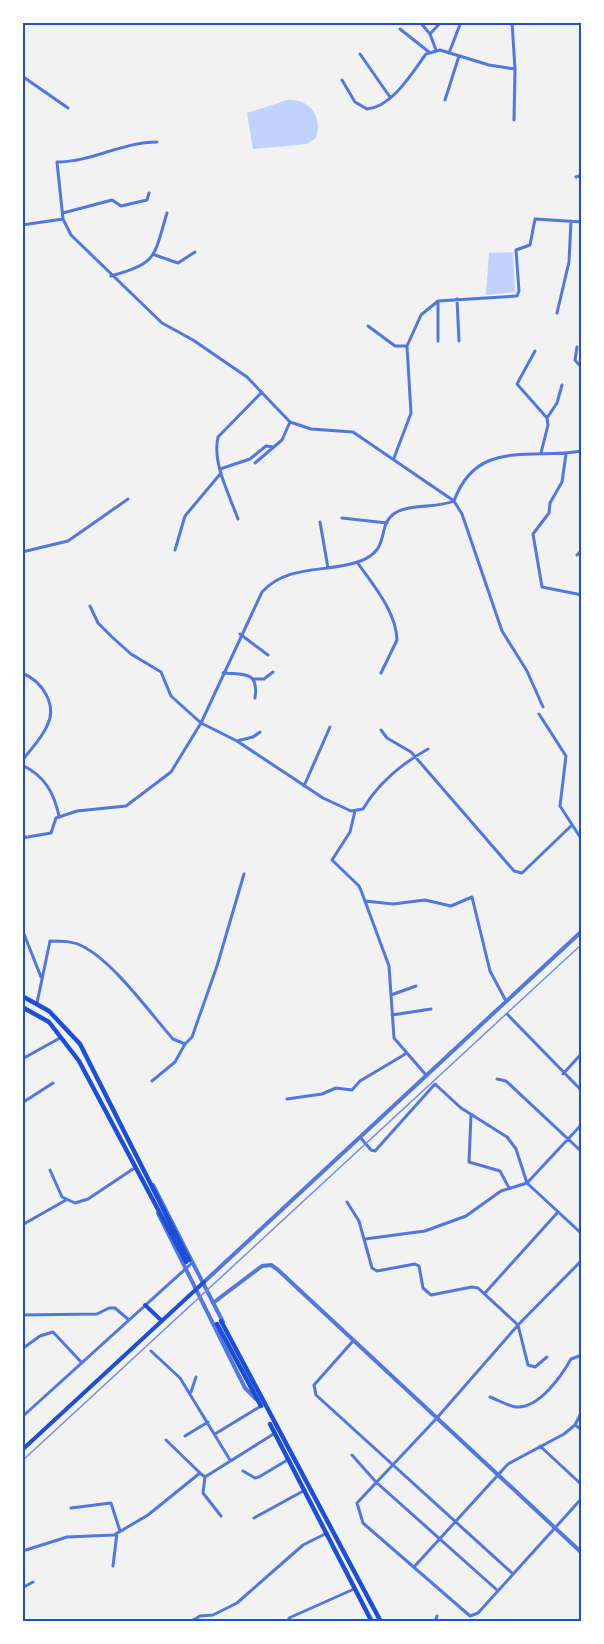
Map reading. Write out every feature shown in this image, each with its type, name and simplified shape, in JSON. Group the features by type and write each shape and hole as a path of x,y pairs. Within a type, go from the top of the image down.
{"highway":[{"path":"22,996 37,1003 61,1022 80,1044 188,1263"},
{"path":"33,1011 37,1003"},
{"path":"22,1007 33,1011 62,1036 84,1069 147,1180"},
{"path":"219,1323 258,1399 381,1622"},
{"path":"258,1399 372,1622"}],"main road":[{"path":"23,1447 204,1282"},
{"path":"145,1305 162,1321"}],"street":[{"path":"22,27 26,23 40,22"},
{"path":"420,22 430,34 436,50"},
{"path":"430,34 441,22"},
{"path":"449,52 461,22 470,22"},
{"path":"512,22 515,69 514,120"},
{"path":"400,29 429,52"},
{"path":"342,80 355,102 364,109 379,107 429,52 436,50 515,69"},
{"path":"360,54 390,97"},
{"path":"445,100 459,56"},
{"path":"22,76 68,108"},
{"path":"157,142 130,145 85,160 57,162 63,219 71,235 162,323 193,340 247,377 290,422 311,429 353,432 454,501 462,514 502,632 527,671 543,707"},
{"path":"576,177 582,175"},
{"path":"63,213 112,200 121,206 139,203 147,200 149,193"},
{"path":"111,276 141,267 155,255 167,213"},
{"path":"22,225 63,219"},
{"path":"393,458 412,409 406,346 421,315 438,301 517,296 519,291 516,250 532,242 535,219 582,222"},
{"path":"557,313 570,257 571,221"},
{"path":"155,255 178,263 195,252"},
{"path":"457,299 459,341"},
{"path":"438,301 438,341"},
{"path":"368,326 395,346 406,346"},
{"path":"578,347 574,360 582,368"},
{"path":"535,351 517,384 547,418 548,425 541,453"},
{"path":"547,418 557,403 562,385"},
{"path":"238,519 221,471 218,436 262,392"},
{"path":"255,463 282,440 290,422"},
{"path":"175,550 187,512 221,471 250,459 266,446 274,447"},
{"path":"454,501 460,485 474,467 511,454 566,454 582,451"},
{"path":"566,454 562,482 550,503 549,513 533,534 542,587 582,595"},
{"path":"22,552 68,541 128,499"},
{"path":"59,816 77,811 126,806 171,772 201,723 240,634 262,592 269,584 289,573 357,562 378,550 387,523 399,511 454,501"},
{"path":"342,518 365,518 387,523"},
{"path":"321,522 328,568"},
{"path":"578,555 582,550"},
{"path":"357,562 387,606 397,635 397,640 381,673"},
{"path":"90,606 98,623 112,637 131,654 161,672 171,696 201,723 237,741 304,786 355,812 363,809 381,784 414,756 429,749"},
{"path":"240,634 268,655"},
{"path":"253,679 264,679 273,672"},
{"path":"22,673 40,684 50,704 50,712 47,727 22,761"},
{"path":"223,673 247,674 253,679 257,689 255,698"},
{"path":"539,714 566,756 560,806 582,840"},
{"path":"304,786 330,727"},
{"path":"381,730 387,738 414,756 514,872 522,873 571,826"},
{"path":"237,741 253,737 260,732"},
{"path":"22,765 49,786 54,794 59,816 51,832 23,838 22,824"},
{"path":"355,812 350,832 331,857 359,886 387,957 394,1038 426,1075"},
{"path":"152,1081 175,1062 185,1044 192,1037 217,966 244,874"},
{"path":"365,901 397,904 425,900 452,906 472,897 490,971 506,1001"},
{"path":"22,929 42,980"},
{"path":"204,1282 582,932"},
{"path":"37,1003 50,941 82,946 108,965 173,1039 185,1044"},
{"path":"391,995 416,986"},
{"path":"392,1015 430,1009"},
{"path":"507,1014 582,1091"},
{"path":"22,1059 62,1036"},
{"path":"286,1099 322,1094 336,1088 352,1090 360,1081 407,1053"},
{"path":"563,1074 582,1053"},
{"path":"496,1079 506,1081 566,1140 582,1152"},
{"path":"22,1103 54,1083"},
{"path":"359,1137 370,1150 375,1151 435,1084 471,1115 507,1137 516,1149 527,1183 582,1234"},
{"path":"471,1115 469,1162 501,1172 509,1188"},
{"path":"365,1239 425,1231 466,1216 498,1192 527,1183 582,1124"},
{"path":"50,1170 59,1193 66,1200 75,1203 84,1201 133,1169"},
{"path":"147,1180 166,1232 204,1282 254,1382 258,1399"},
{"path":"22,1225 66,1200"},
{"path":"348,1202 359,1221 372,1268 377,1271 415,1264 419,1266 423,1288 431,1295 472,1287 484,1293 518,1325 528,1365 536,1367 547,1357"},
{"path":"484,1293 558,1212"},
{"path":"582,1260 518,1325 436,1419 359,1498 359,1516 363,1523 470,1616 478,1613 582,1498"},
{"path":"188,1263 205,1307 245,1388 258,1399"},
{"path":"22,1417 188,1263"},
{"path":"205,1307 262,1266 271,1265 582,1553"},
{"path":"22,1315 97,1314 109,1308 115,1308 129,1320"},
{"path":"22,1349 40,1336 52,1332 82,1363"},
{"path":"353,1341 313,1389 316,1395 512,1573"},
{"path":"151,1351 176,1373 191,1393 230,1460"},
{"path":"490,1397 515,1407 523,1406 549,1390 571,1359 582,1355"},
{"path":"191,1393 196,1377"},
{"path":"215,1434 261,1406"},
{"path":"414,1567 508,1464 561,1437 575,1425 582,1412"},
{"path":"185,1436 208,1422"},
{"path":"575,1425 582,1431"},
{"path":"204,1477 275,1433"},
{"path":"166,1440 204,1477 203,1493 221,1516"},
{"path":"540,1446 582,1485"},
{"path":"352,1455 376,1482 497,1590"},
{"path":"243,1471 255,1478 259,1477 289,1459"},
{"path":"26,1550 67,1537 119,1532 148,1515 200,1473"},
{"path":"254,1518 305,1490"},
{"path":"71,1508 111,1503 119,1532 113,1566"},
{"path":"190,1622 200,1616 213,1615 237,1603 303,1545 327,1533"},
{"path":"22,1588 33,1582"},
{"path":"288,1622 289,1618 355,1588"},
{"path":"435,1622 437,1616"}],"water":[{"path":"287,100 302,102 313,111 318,123 316,138 307,144 253,149 247,113"},
{"path":"513,252 515,292 486,295 489,253"}],"railway":[{"path":"22,1461 582,944"}]}
